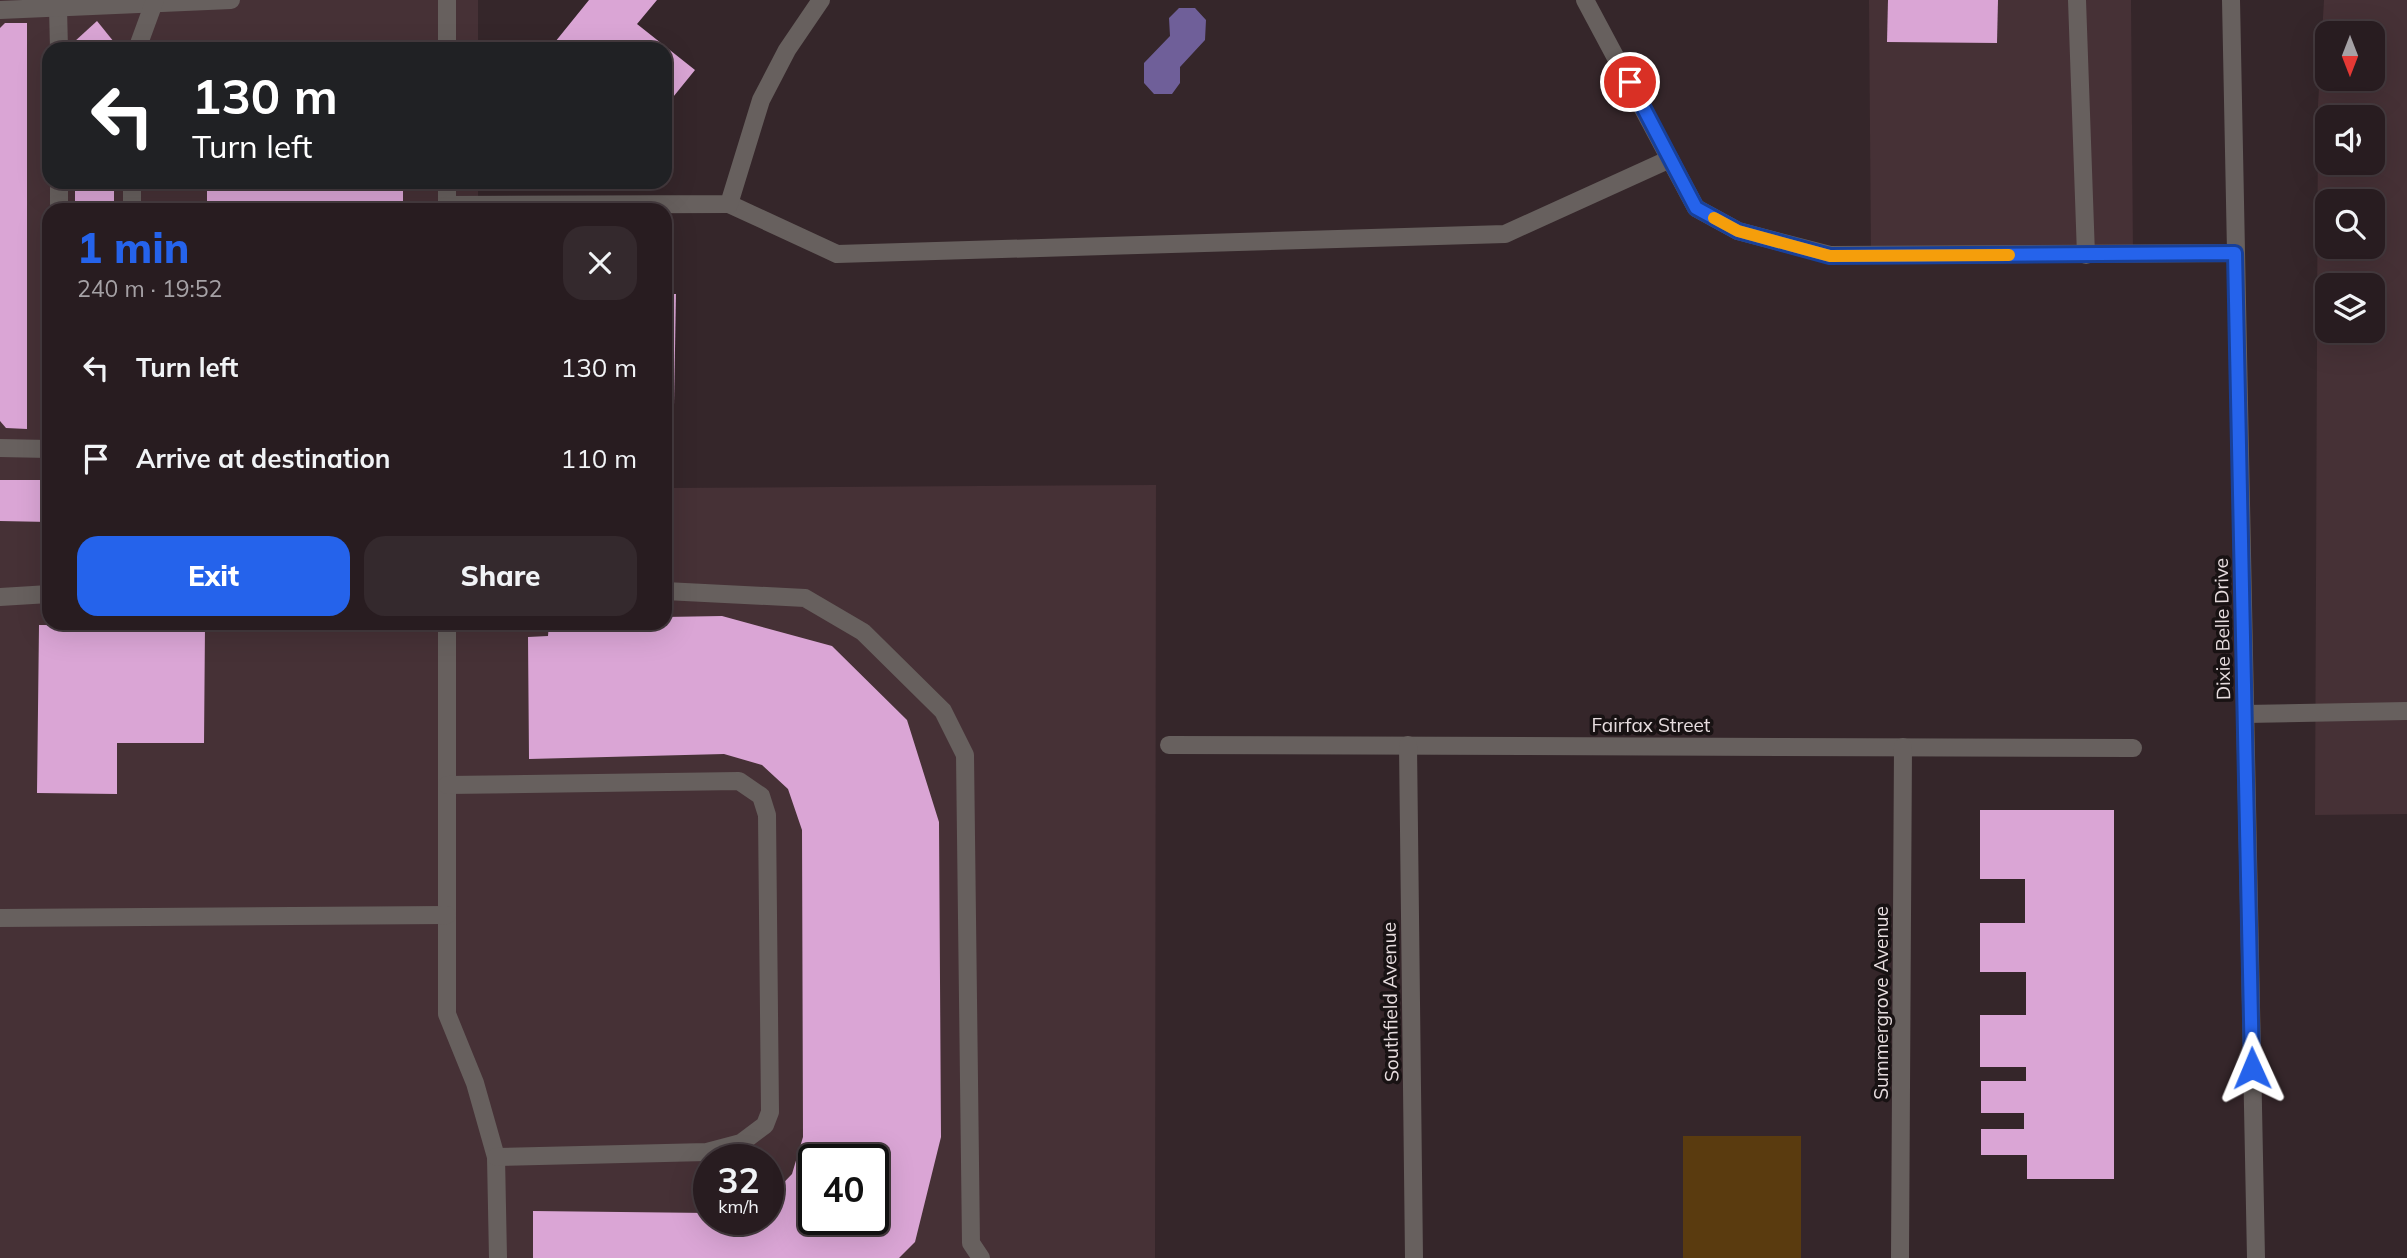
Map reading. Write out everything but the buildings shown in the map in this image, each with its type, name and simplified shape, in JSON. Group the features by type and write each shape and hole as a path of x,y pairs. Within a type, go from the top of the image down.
{"street":[{"path":"0,10 231,0"},
{"path":"447,0 447,42"},
{"path":"729,204 761,100 787,50 821,0"},
{"path":"1586,0 1696,208 1738,231 1830,256 2235,253"},
{"path":"2077,0 2086,255"},
{"name":"Dixie Belle Drive","path":"2231,0 2256,1258"},
{"path":"140,42 155,2"},
{"path":"58,8 59,42"},
{"path":"672,205 729,204 837,254 1505,234 1670,159"},
{"path":"0,448 42,449"},
{"path":"672,591 804,598 863,632 943,711 965,755 971,1243 981,1258"},
{"path":"0,597 42,594"},
{"path":"447,630 447,1014 475,1083 496,1157 498,1258"},
{"path":"2245,715 2407,712"},
{"name":"Fairfax Street","path":"1169,745 2133,748"},
{"name":"Southfield Avenue","path":"1408,745 1414,1258"},
{"name":"Summergrove Avenue","path":"1900,1258 1903,747"},
{"path":"447,785 739,781 761,796 767,816 770,1112 765,1125 741,1143 707,1152 496,1157"},
{"path":"0,918 447,915"}],"shaded area":[{"path":"0,0 478,0 478,42 42,42 42,189 478,189 478,203 42,203 42,630 672,630 672,488 1156,485 1155,1258 0,1258"},
{"path":"1869,0 2131,0 2133,258 1871,260"},
{"path":"2324,0 2407,0 2407,814 2315,815 2317,343 2385,343 2385,273 2317,273 2317,259 2385,259 2385,189 2318,189 2318,175 2385,175 2385,105 2318,105 2319,91 2385,91 2385,21 2323,21"},
{"path":"1179,8 1195,8 1206,20 1205,40 1180,67 1180,83 1172,94 1154,94 1144,83 1144,63 1170,36 1169,18"},
{"path":"1683,1136 1801,1136 1801,1258 1683,1258"}],"slow traffic":[{"path":"1714,218 1738,231 1830,256 2009,255"}],"route":[{"path":"1630,82 1696,208 1738,231 1830,256 2235,253 2252,1068"}]}
